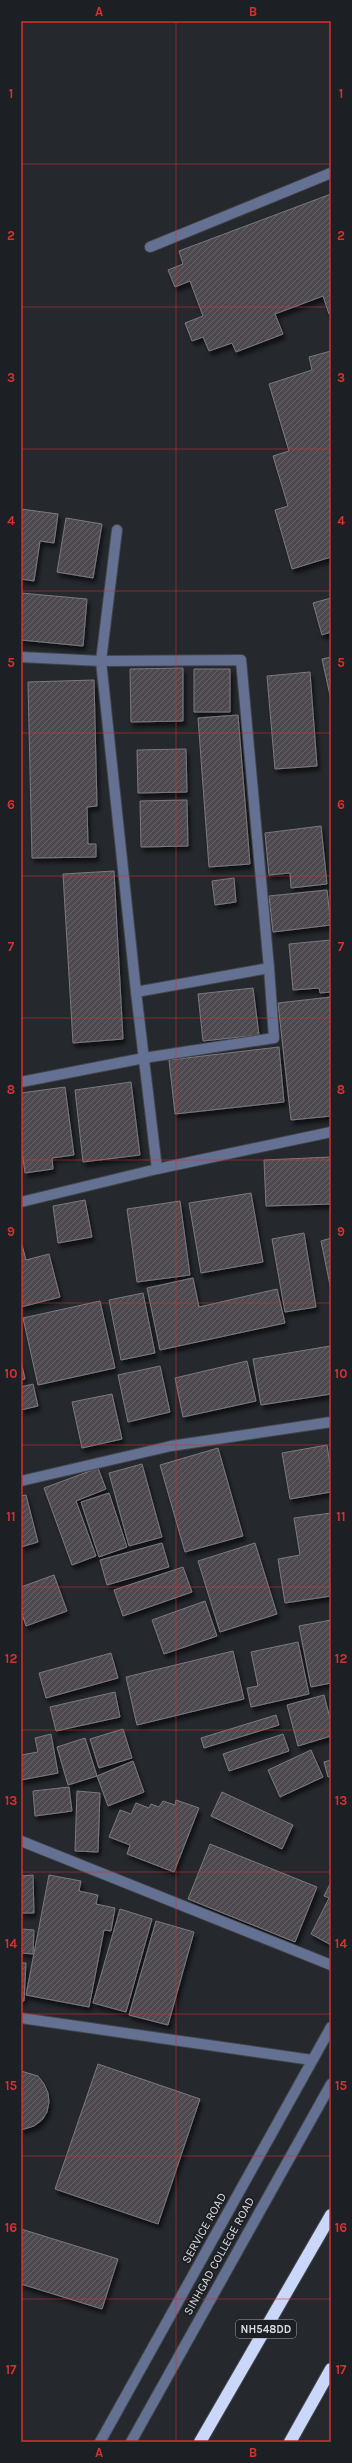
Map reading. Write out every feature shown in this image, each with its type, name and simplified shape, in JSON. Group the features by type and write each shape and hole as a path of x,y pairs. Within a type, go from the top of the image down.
{"highway":[{"name":"NH548DD","path":"200,2442 331,2215"},
{"path":"290,2442 331,2369"}],"street":[{"path":"150,246 331,174"},
{"path":"117,530 100,661 157,1169"},
{"path":"21,656 100,661 241,660 274,1038 144,1058 21,1082"},
{"path":"136,992 269,968"},
{"path":"21,1202 157,1169 331,1132"},
{"path":"21,1481 170,1446 331,1424"},
{"path":"21,1841 331,1965"},
{"path":"21,2018 312,2060"},
{"name":"SERVICE ROAD","path":"100,2442 331,2027"},
{"name":"SINHGAD COLLEGE ROAD","path":"131,2442 331,2084"}],"building":[{"path":"331,194 331,313 329,314 323,296 275,314 283,334 236,352 232,343 209,351 203,337 192,341 185,323 203,316 190,281 175,287 168,270 183,264 179,251"},
{"path":"331,351 331,557 292,569 275,510 288,506 273,456 289,451 269,384 312,370 309,357"},
{"path":"21,509 58,514 54,543 40,541 34,581 21,579"},
{"path":"66,518 102,524 93,578 57,572"},
{"path":"21,593 87,599 83,646 21,640"},
{"path":"331,598 331,632 322,635 313,603"},
{"path":"331,657 331,700 322,659"},
{"path":"183,668 183,721 131,722 130,669"},
{"path":"194,669 230,669 230,712 194,712"},
{"path":"310,672 317,766 275,769 267,676"},
{"path":"94,680 97,806 87,807 88,844 96,844 96,857 32,858 28,682"},
{"path":"238,715 250,864 209,867 198,718"},
{"path":"186,749 187,792 138,793 137,750"},
{"path":"187,800 188,846 141,847 140,801"},
{"path":"321,826 327,884 291,888 290,873 269,875 265,833"},
{"path":"114,871 123,1039 73,1043 63,874"},
{"path":"234,878 236,902 215,905 212,881"},
{"path":"327,890 331,925 273,932 269,896"},
{"path":"331,940 331,992 320,993 319,988 293,990 289,944"},
{"path":"253,988 259,1035 203,1041 198,994"},
{"path":"331,997 331,1116 291,1120 278,1003"},
{"path":"279,1047 284,1102 175,1114 169,1060"},
{"path":"131,1082 140,1155 83,1162 75,1090"},
{"path":"65,1087 74,1155 52,1158 53,1169 25,1173 21,1143 21,1093"},
{"path":"331,1157 331,1204 266,1206 264,1160"},
{"path":"251,1193 263,1262 201,1273 189,1203"},
{"path":"85,1200 92,1237 58,1243 53,1206"},
{"path":"180,1201 190,1275 137,1282 127,1209"},
{"path":"304,1233 316,1307 285,1312 272,1239"},
{"path":"331,1238 331,1290 321,1241"},
{"path":"21,1241 26,1260 49,1254 60,1297 21,1307"},
{"path":"193,1278 199,1307 277,1289 285,1323 160,1350 147,1288"},
{"path":"143,1293 155,1353 121,1360 109,1300"},
{"path":"100,1301 115,1368 38,1385 23,1318"},
{"path":"330,1346 331,1394 261,1405 253,1359"},
{"path":"21,1361 25,1379 21,1380"},
{"path":"247,1361 256,1401 183,1417 175,1378"},
{"path":"160,1366 170,1412 128,1422 118,1375"},
{"path":"33,1384 38,1406 21,1410 21,1387"},
{"path":"112,1394 122,1439 82,1448 72,1402"},
{"path":"327,1445 331,1471 331,1492 290,1499 282,1453"},
{"path":"218,1448 243,1536 185,1552 160,1465"},
{"path":"142,1464 162,1537 129,1546 109,1473"},
{"path":"98,1468 106,1489 76,1501 96,1556 72,1565 44,1488"},
{"path":"109,1493 127,1547 99,1557 81,1502"},
{"path":"26,1495 38,1542 21,1547 21,1496"},
{"path":"331,1513 331,1596 285,1603 278,1559 300,1555 294,1518"},
{"path":"162,1543 169,1567 107,1585 100,1560"},
{"path":"255,1543 277,1614 220,1632 198,1561"},
{"path":"183,1567 192,1592 123,1616 114,1590"},
{"path":"54,1575 67,1611 26,1626 21,1611 21,1587"},
{"path":"205,1601 217,1636 164,1654 152,1620"},
{"path":"331,1620 331,1683 311,1687 299,1626"},
{"path":"298,1642 309,1694 251,1707 247,1688 258,1686 251,1652"},
{"path":"233,1651 244,1699 137,1725 126,1677"},
{"path":"111,1653 118,1678 46,1698 39,1673"},
{"path":"115,1692 120,1717 56,1731 50,1707"},
{"path":"324,1695 331,1722 331,1736 298,1746 287,1705"},
{"path":"276,1715 279,1725 204,1748 201,1738"},
{"path":"123,1729 132,1758 99,1768 90,1739"},
{"path":"51,1734 58,1773 21,1780 21,1755 38,1752 35,1738"},
{"path":"283,1734 289,1751 229,1771 223,1754"},
{"path":"85,1738 97,1776 68,1785 57,1747"},
{"path":"311,1750 323,1777 280,1797 268,1770"},
{"path":"331,1760 331,1776 328,1777 324,1762"},
{"path":"133,1761 144,1792 108,1806 97,1776"},
{"path":"69,1787 72,1811 35,1816 33,1791"},
{"path":"77,1791 100,1793 98,1852 75,1851"},
{"path":"222,1792 293,1825 282,1849 211,1816"},
{"path":"176,1800 199,1808 174,1872 127,1854 130,1845 109,1837 120,1810 131,1814 136,1803 149,1808 151,1804 159,1807 163,1801 175,1805"},
{"path":"210,1844 317,1887 295,1942 188,1899"},
{"path":"33,1875 34,1913 21,1913 21,1876"},
{"path":"49,1875 81,1881 79,1891 98,1895 96,1904 115,1908 111,1931 104,1930 89,2007 26,1995"},
{"path":"331,1882 331,1945 311,1934 329,1898 324,1896"},
{"path":"120,1909 152,1919 126,2012 93,2003"},
{"path":"156,1921 194,1932 168,2025 129,2015"},
{"path":"21,1929 34,1930 33,1954 21,1953"},
{"path":"21,1963 26,1963 24,2001 21,2001"},
{"path":"98,2064 200,2099 158,2224 55,2189"},
{"path":"21,2071 38,2076 48,2093 49,2102 47,2112 42,2120 34,2126 21,2130"},
{"path":"21,2229 118,2259 102,2309 21,2284"}]}
